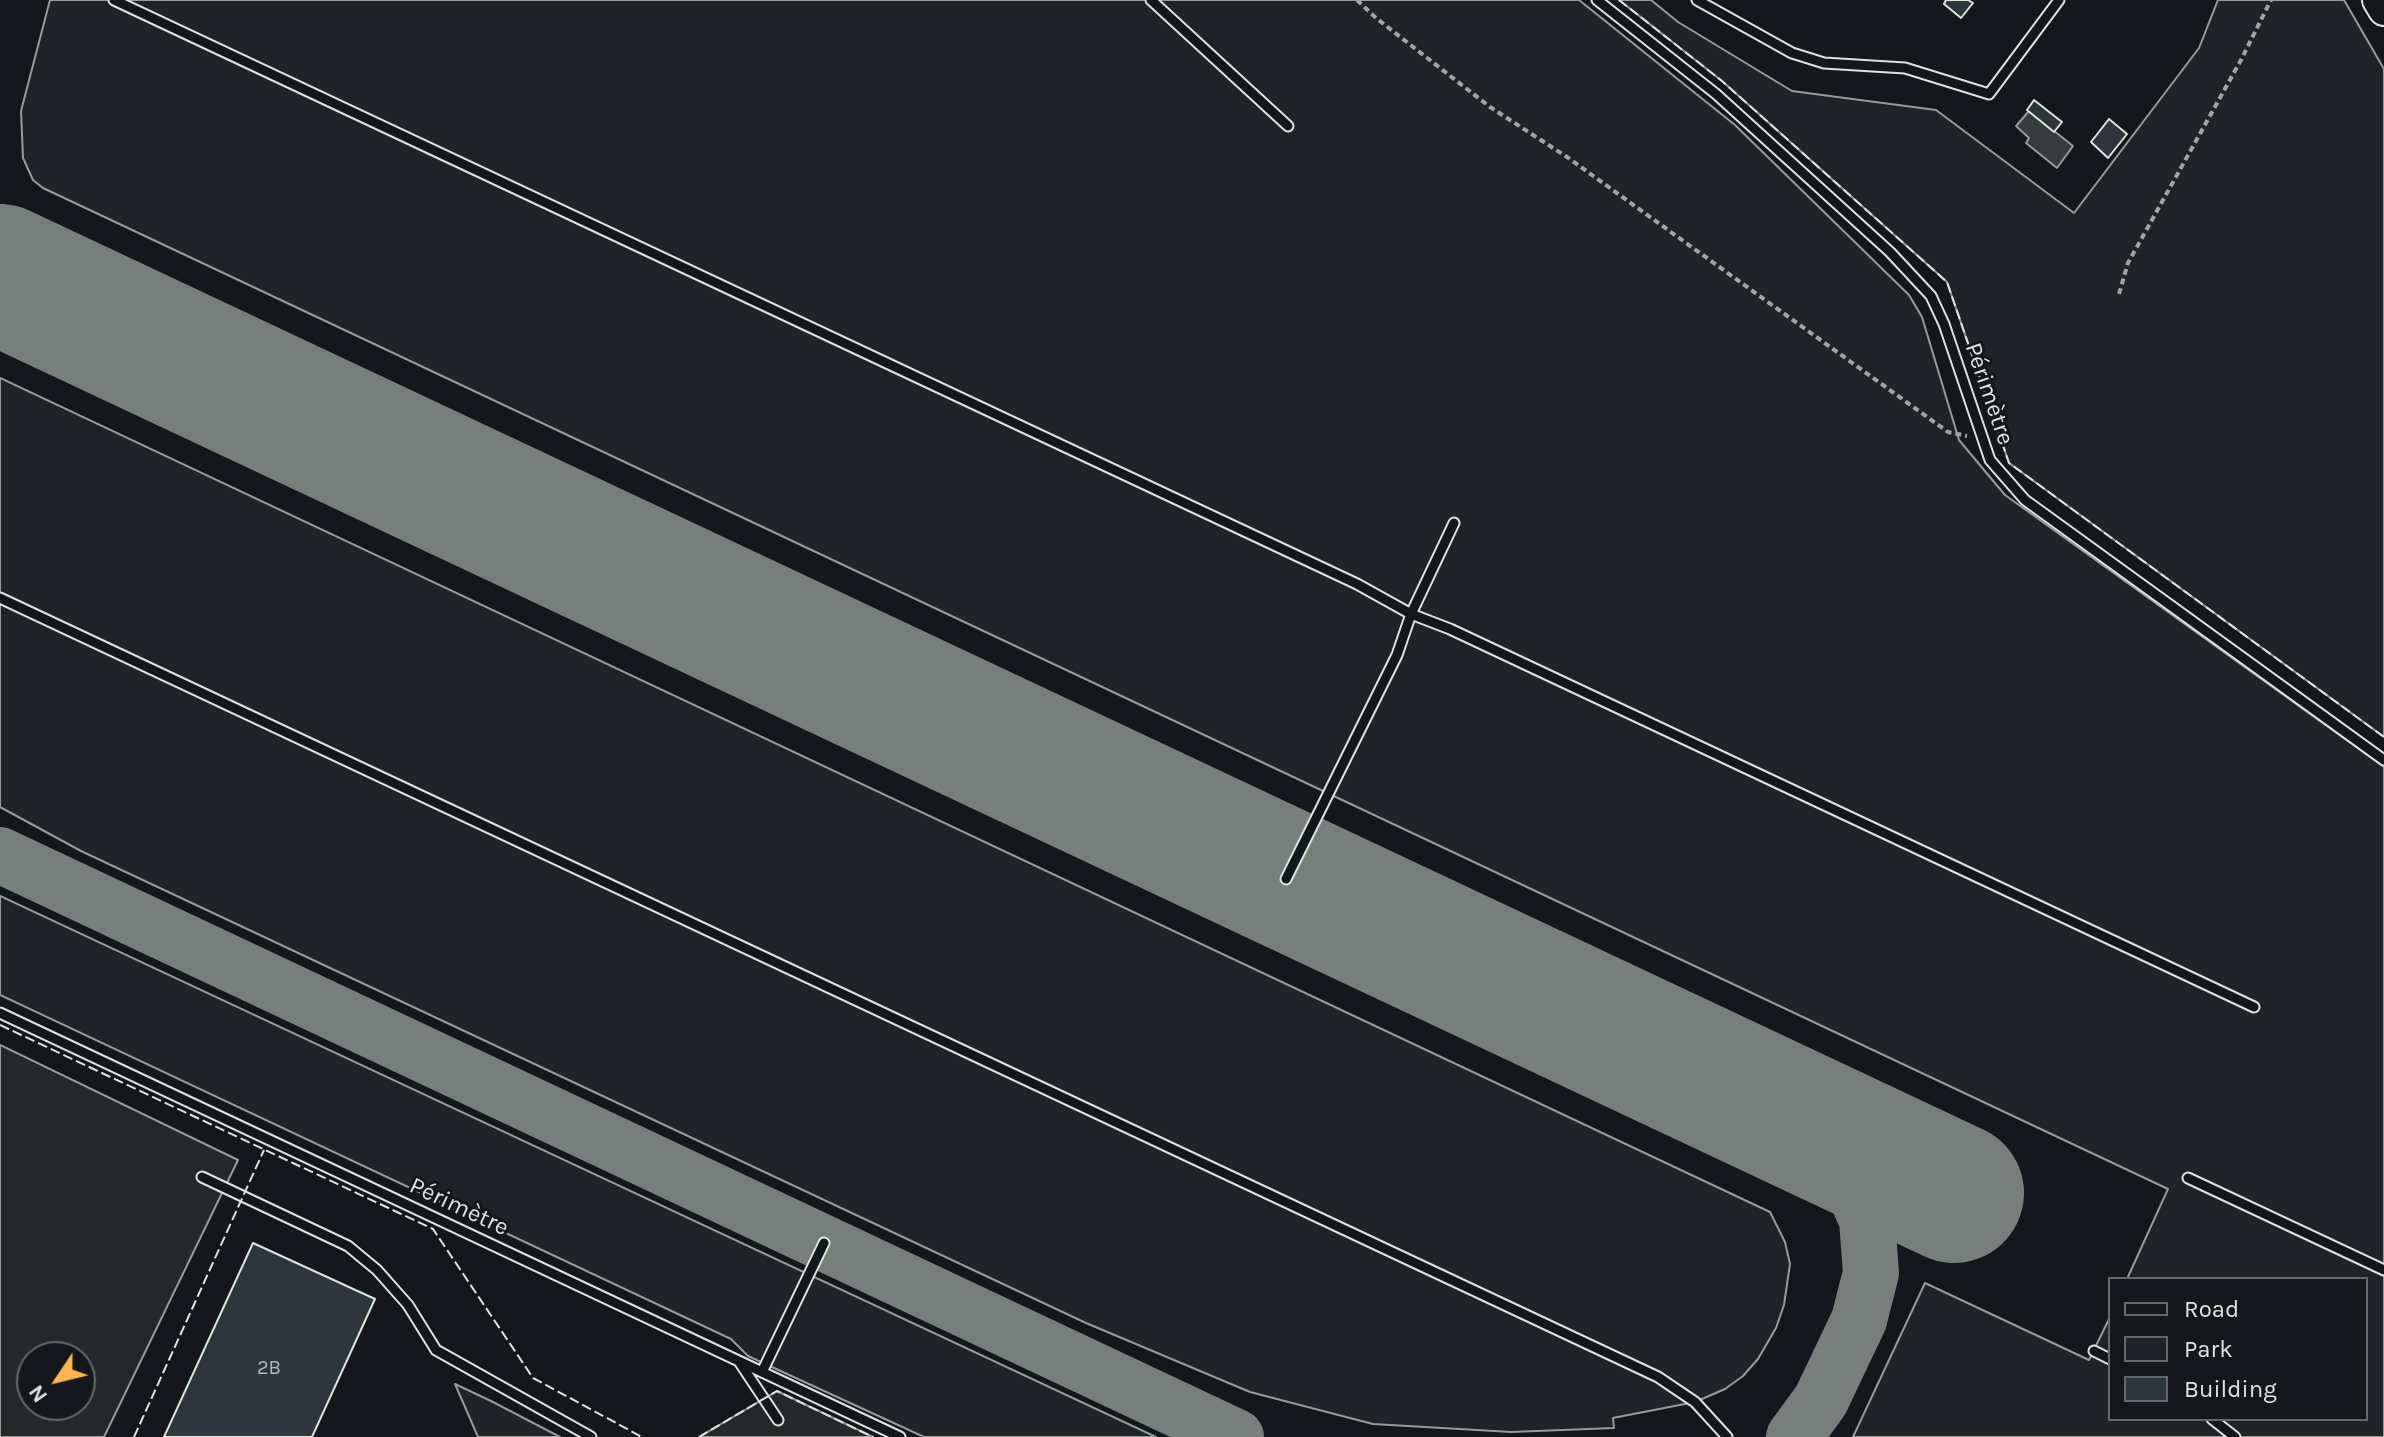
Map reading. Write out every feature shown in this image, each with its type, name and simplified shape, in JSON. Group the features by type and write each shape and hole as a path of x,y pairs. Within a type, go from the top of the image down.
{"main road":[{"path":"2378,0 2384,10"}],"lane":[{"path":"114,0 1342,577 1411,614 1450,629 2254,1007"},
{"path":"1151,0 1288,126"},
{"name":"Périmètre","path":"1597,0 1716,94 1890,252 1931,296 1944,324 1981,439 1999,472 2025,500 2384,760"},
{"path":"1697,0 1792,53 1824,63 1905,68 1989,94 2059,0"},
{"path":"1286,879 1397,655 1411,614 1454,523"},
{"path":"0,598 1658,1377 1695,1402 1727,1437"},
{"name":"Périmètre","path":"0,1013 900,1437"},
{"path":"202,1177 348,1246 377,1270 408,1305 436,1350 591,1437"},
{"path":"2188,1178 2384,1270"},
{"path":"762,1372 824,1243"},
{"path":"2094,1351 2108,1358"},
{"path":"739,1362 778,1420"},
{"path":"2215,1421 2235,1437"}],"path":[{"path":"1357,0 1490,107 1567,157 1948,432 1981,439"},
{"path":"2119,294 2128,263 2271,0"}],"green space":[{"path":"50,0 1579,0 1735,125 1909,295 1922,317 1959,440 2005,495 2384,767 2384,1437 1853,1437 1925,1283 2089,1360 2108,1321 2108,1421 2368,1421 2368,1277 2128,1277 2168,1189 43,188 33,180 23,158 21,111"},
{"path":"1619,0 1651,0 1678,22 1792,91 1936,110 2074,213 2199,48 2218,0 2344,0 2384,69 2384,737 2009,463 1947,282 1722,81"},
{"path":"0,378 1770,1212 1785,1242 1790,1264 1784,1305 1776,1328 1758,1359 1743,1376 1725,1389 1695,1402 1613,1418 1614,1428 1511,1432 1373,1424 1250,1392 1086,1323 81,851 0,807"},
{"path":"0,896 1156,1437 924,1437 748,1356 731,1339 0,995"},
{"path":"455,1384 491,1401 560,1437 478,1437"}],"shaded area":[{"path":"2029,111 2073,146 2057,168 2026,143 2029,138 2016,126"},
{"path":"0,1045 238,1160 104,1437 0,1437"},
{"path":"777,1391 873,1437 699,1437"}],"building":[{"path":"1946,0 1968,0 1973,3 1961,18 1944,4"},
{"path":"2034,100 2062,122 2054,132 2027,110"},
{"path":"2109,119 2127,134 2108,158 2091,142"},
{"path":"253,1243 375,1299 312,1437 164,1437"}],"taxiway":[{"path":"0,269 17,282"},
{"path":"0,855 1236,1437"},
{"path":"1735,1090 1800,1125 1821,1142 1842,1163 1867,1220 1871,1273 1859,1320 1821,1400 1794,1437"}],"runway":[{"path":"0,274 1954,1193"}],"fence":[{"path":"1619,0 1722,81 1947,282 2009,463 2384,737"},
{"path":"0,1025 433,1229 533,1378 642,1437"},
{"path":"134,1437 264,1150"},
{"path":"699,1437 777,1391 873,1437"}]}
